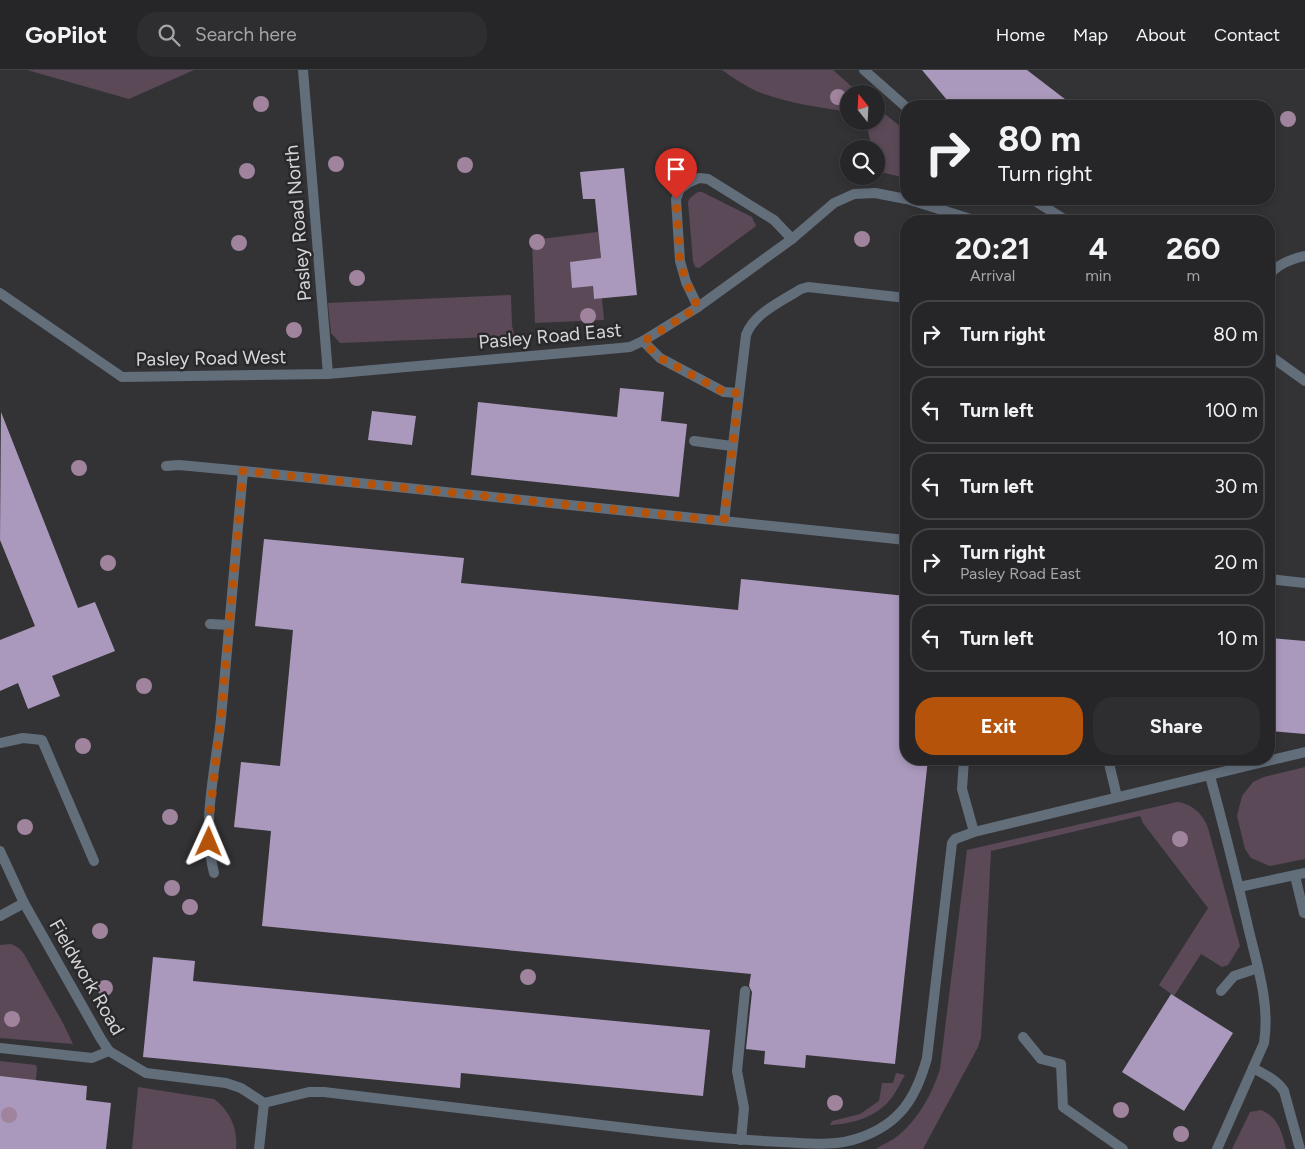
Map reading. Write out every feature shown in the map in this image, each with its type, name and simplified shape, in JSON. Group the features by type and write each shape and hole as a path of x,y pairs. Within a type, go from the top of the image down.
{"lane":[{"name":"Pasley Road North","path":"303,70 328,374"},
{"path":"864,70 900,102"},
{"path":"698,307 686,282 680,261 676,199 680,189 688,183 699,178 708,179 774,220 792,239"},
{"name":"Pasley Road East","path":"328,374 630,347 643,342 698,307 792,239 834,203 854,194 875,193 900,197"},
{"name":"Pasley Road East","path":"929,205 959,215"},
{"path":"1042,205 1057,215"},
{"path":"1275,268 1293,259 1305,256"},
{"path":"724,521 748,328 760,316 801,289 808,287 900,297"},
{"name":"Pasley Road West","path":"0,293 122,377 328,374"},
{"path":"643,342 660,358 724,392 739,393"},
{"path":"1275,359 1305,381"},
{"path":"694,441 732,446"},
{"path":"166,466 179,465 243,471 900,539"},
{"path":"214,873 208,830 221,717 243,471"},
{"path":"1275,580 1305,583"},
{"path":"210,624 229,625"},
{"path":"0,742 23,738 42,740 94,861"},
{"path":"1275,760 1305,752"},
{"path":"964,765 962,789 974,832"},
{"path":"1109,765 1117,798"},
{"path":"259,1149 264,1103 303,1093 324,1092 741,1140 819,1144 844,1142 861,1137 884,1126 896,1117 908,1103 921,1081 927,1058 952,843 955,839 974,832 1254,765"},
{"path":"1210,776 1258,968 1266,1005 1267,1025 1264,1043 1218,1149"},
{"name":"Fieldwork Road","path":"0,851 24,903 100,1039 109,1051 146,1073 226,1082 241,1088 264,1103"},
{"path":"1239,887 1300,874 1304,913"},
{"path":"0,916 24,903"},
{"path":"1221,991 1234,976 1258,968"},
{"path":"741,1140 744,1108 737,1071 745,991"},
{"path":"1023,1037 1042,1059 1061,1064 1063,1107 1123,1149"},
{"path":"0,1048 92,1058 109,1051"},
{"path":"1253,1068 1281,1086 1284,1091 1300,1149"}],"shaded area":[{"path":"27,70 194,70 129,99"},
{"path":"722,70 833,70 850,85 840,85 840,110 778,99 756,91"},
{"path":"885,114 900,126 900,177 885,173 885,140 870,140 868,130 885,130"},
{"path":"698,192 702,192 752,217 756,226 699,268 695,267 693,261 688,202"},
{"path":"598,232 601,258 590,260 594,299 602,298 604,320 535,323 532,240"},
{"path":"511,295 512,326 515,336 340,343 331,333 328,303"},
{"path":"1305,767 1305,859 1270,866 1251,858 1245,849 1237,816 1242,796 1253,782 1264,777"},
{"path":"1177,802 1196,810 1208,828 1240,946 1228,965 1222,967 1201,954 1174,996 1159,985 1208,908 1143,823 1140,816 991,851 981,1037 978,1047 923,1149 876,1149 896,1137 913,1121 929,1096 940,1069 967,850"},
{"path":"11,944 19,948 24,954 73,1044 0,1038 0,945"},
{"path":"0,1061 36,1065 37,1068 34,1101 0,1116"},
{"path":"896,1073 905,1075 893,1096 881,1109 857,1121 830,1125 832,1121 860,1114 879,1101 882,1083 893,1083"},
{"path":"138,1087 214,1099 232,1121 236,1134 236,1149 132,1149"},
{"path":"1261,1110 1275,1121 1281,1131 1286,1149 1232,1149 1250,1112"}],"building":[{"path":"922,70 1027,70 1066,100 947,100"},
{"path":"624,168 637,295 594,299 593,286 572,288 570,262 601,258 595,199 583,199 580,172"},
{"path":"620,388 664,392 661,421 687,424 679,497 471,475 478,402 617,417"},
{"path":"372,411 416,416 412,445 368,440"},
{"path":"1,412 78,608 95,602 115,651 52,676 60,696 28,709 18,683 0,691 0,640 35,626 0,540"},
{"path":"264,539 464,558 461,583 738,610 741,579 900,595 900,765 927,765 895,1064 806,1055 805,1068 764,1064 765,1051 746,1049 752,992 749,986 751,974 262,926 271,831 234,827 241,762 280,766 293,630 255,626"},
{"path":"1275,638 1305,641 1305,734 1275,732"},
{"path":"153,957 195,961 193,981 710,1030 703,1096 461,1073 460,1088 143,1057"},
{"path":"1171,994 1233,1033 1184,1111 1122,1072"},
{"path":"0,1076 87,1086 86,1100 111,1103 106,1149 0,1149"}],"route":[{"path":"209,842 208,830 221,717 243,471 724,521 739,393 724,392 660,358 643,342 698,307 686,282 680,261 676,199"}]}
